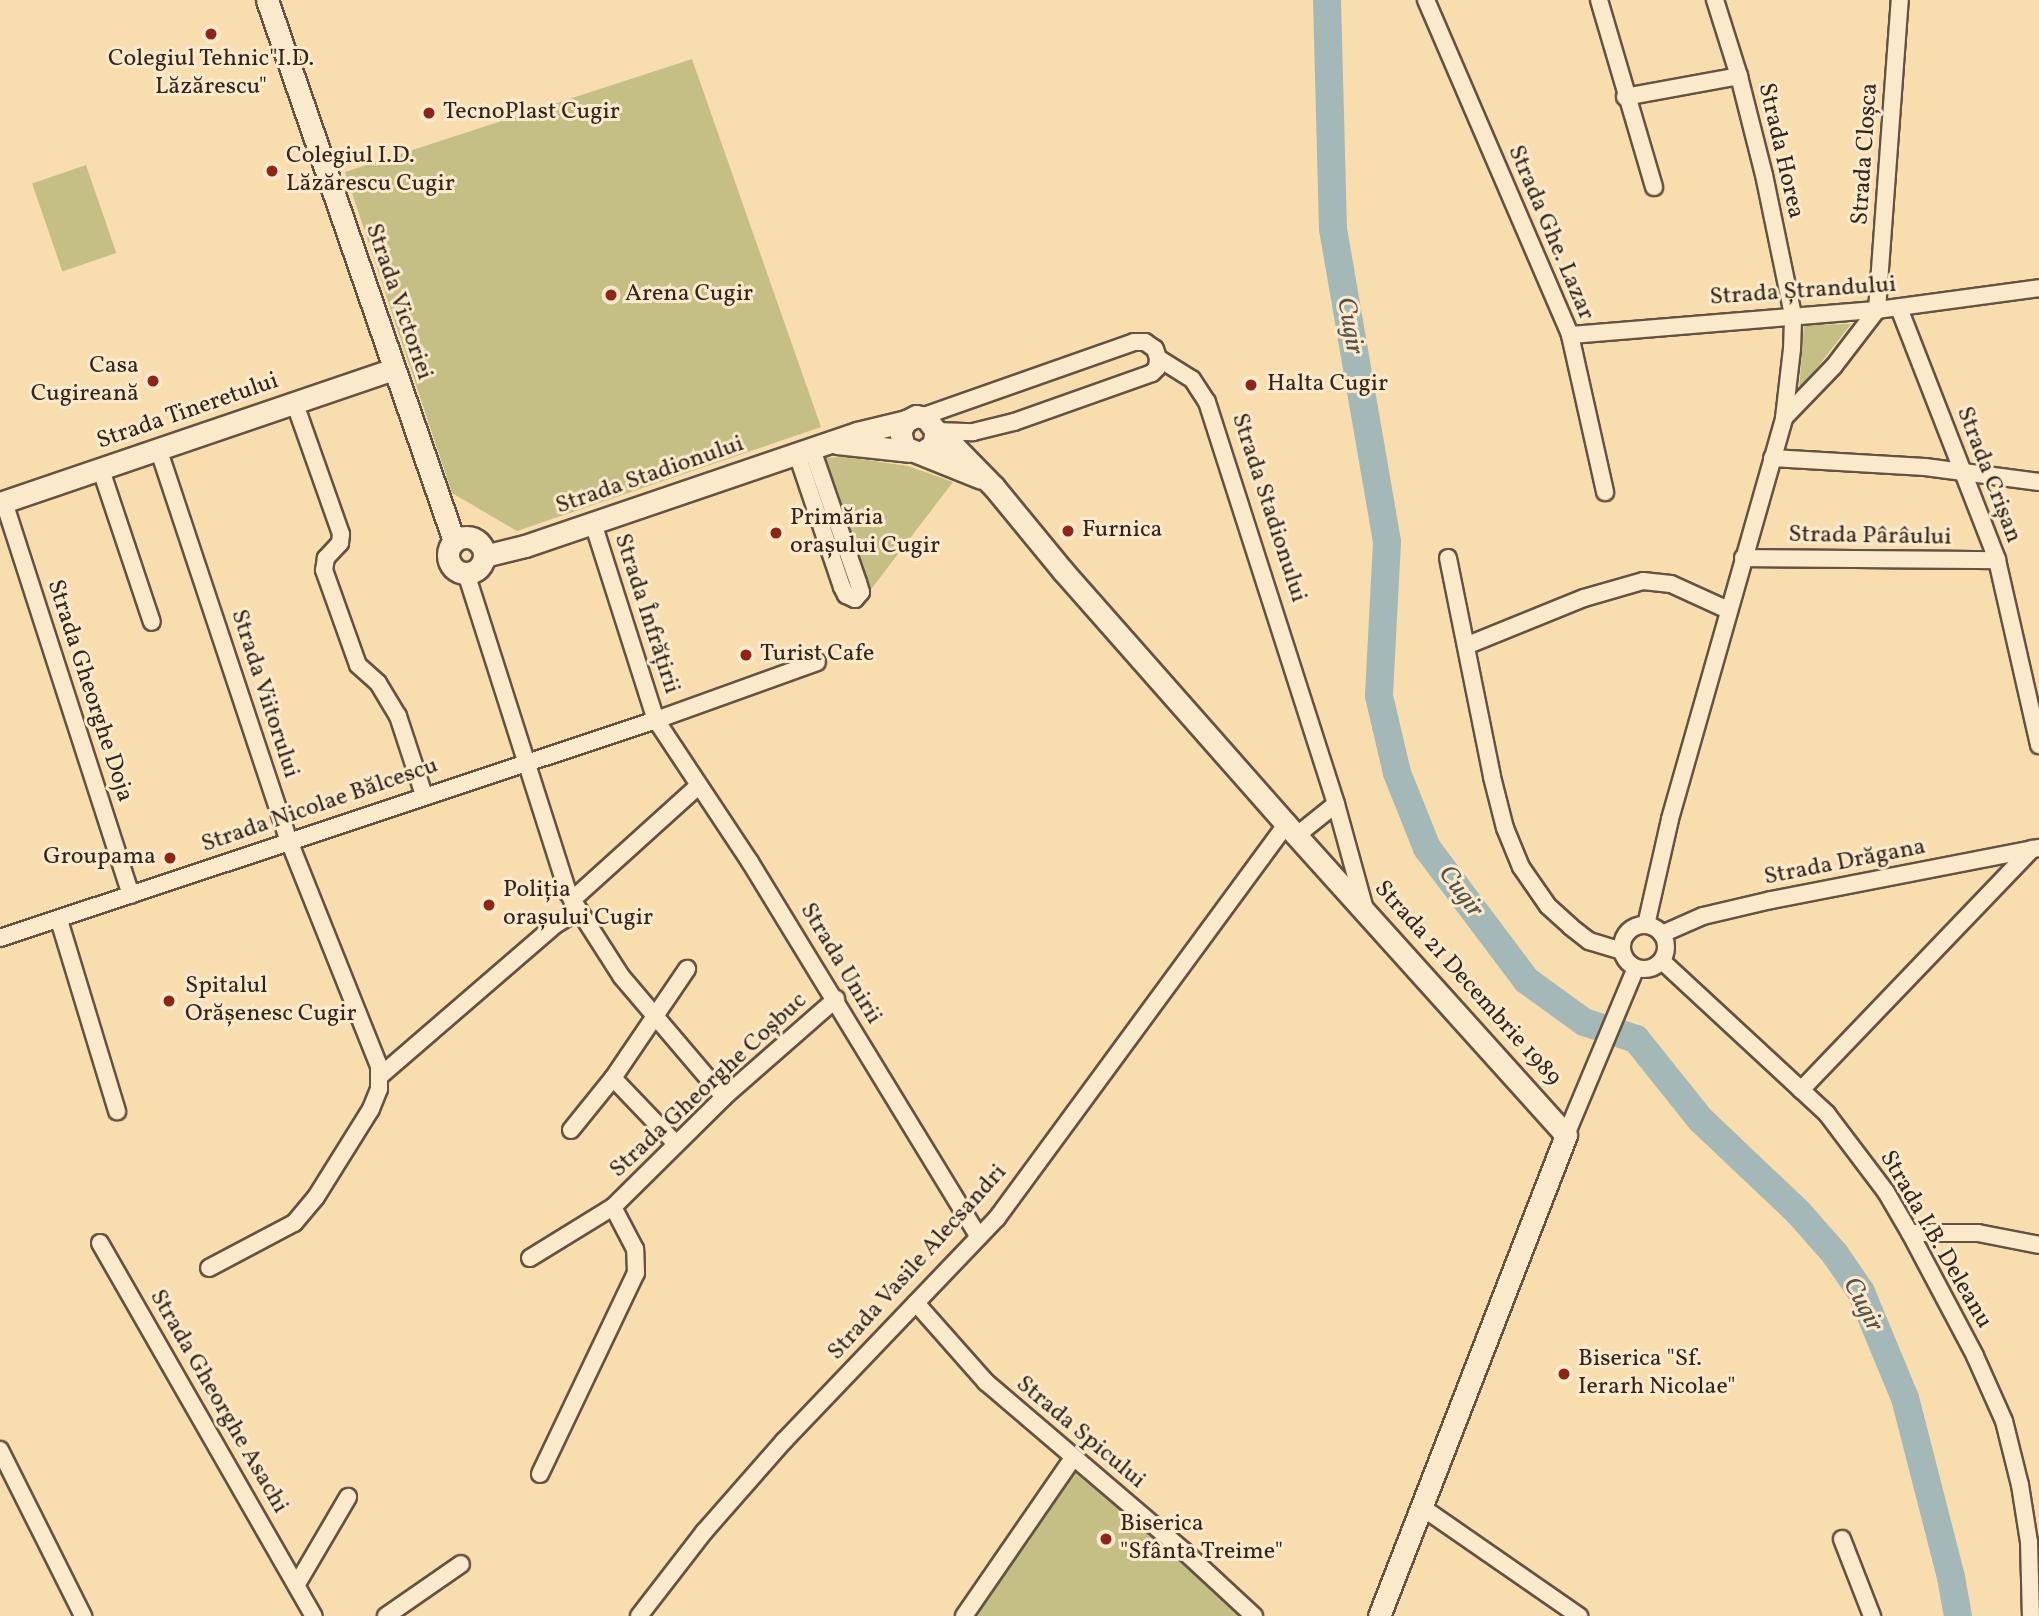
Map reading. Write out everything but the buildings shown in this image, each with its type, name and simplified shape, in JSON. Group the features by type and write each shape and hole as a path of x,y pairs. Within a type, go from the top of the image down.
{"main road":[{"name":"Strada Victoriei","path":"267,0 454,541"},
{"name":"Strada Tineretului","path":"2,503 393,369"},
{"name":"Strada Stadionului","path":"484,556 525,546 813,448 925,426"},
{"path":"925,426 930,448 915,452 899,437 925,426"},
{"name":"Strada 21 Decembrie 1989","path":"925,426 955,447 988,481 1063,571 1291,830 1365,909 1484,1048 1566,1135"},
{"name":"Strada Stadionului","path":"813,448 915,452"},
{"name":"Strada 21 Decembrie 1989","path":"915,452 988,481"},
{"path":"465,537 476,540 484,556 480,566 466,573 456,570 449,561 448,550 454,541 465,537"},
{"path":"1378,1616 1423,1508 1566,1135"}],"street":[{"name":"Strada Ghe. Lazar","path":"1426,0 1570,335 1605,492"},
{"path":"1599,0 1625,97 1654,187"},
{"name":"Strada Horea","path":"1646,925 1670,819 1784,418 1793,315 1739,76 1715,0"},
{"name":"Strada Cloșca","path":"1877,310 1900,0"},
{"path":"1625,97 1739,76"},
{"name":"Strada Ștrandului","path":"1570,335 1899,308 2039,288"},
{"name":"Strada Crișan","path":"1899,308 1997,561 2039,745"},
{"path":"1784,418 1828,373 1877,310"},
{"path":"925,426 1135,342 1145,342 1155,349 1158,358"},
{"name":"Strada Stadionului","path":"925,426 973,432 1014,422 1152,373 1157,368 1158,358 1192,379 1207,402 1336,804 1365,909"},
{"path":"295,404 341,534 340,543 326,558 324,570 358,666 378,683 398,716 424,795"},
{"path":"813,448 861,592 855,599 846,595 842,587 813,448"},
{"name":"Strada Viitorului","path":"159,451 289,841 379,1072"},
{"path":"1772,458 1961,471 2039,482"},
{"path":"102,470 152,622"},
{"name":"Strada Gheorghe Doja","path":"2,503 131,895"},
{"name":"Strada Înfrățirii","path":"593,523 656,720"},
{"path":"1448,558 1468,645 1492,777 1505,828 1521,867 1548,906 1571,927 1589,941 1622,951"},
{"name":"Strada Pârâului","path":"1743,558 1997,561"},
{"path":"466,573 525,761 575,906 621,976 724,1097"},
{"path":"1468,645 1584,598 1643,581 1671,583 1728,610"},
{"name":"Strada Nicolae Bălcescu","path":"0,939 525,761 656,720 817,662"},
{"name":"Strada Unirii","path":"656,720 836,999 979,1237"},
{"path":"209,1268 293,1223 316,1197 357,1133 379,1089 379,1072 555,925 698,786"},
{"path":"1291,830 1336,804"},
{"name":"Strada Vasile Alecsandri","path":"639,1616 704,1532 775,1451 979,1237 1291,830"},
{"path":"1801,1090 2035,848"},
{"name":"Strada Drăgana","path":"1662,933 1703,916 1771,900 2035,848"},
{"path":"60,920 117,1111"},
{"path":"1646,925 1662,933 1667,947 1662,961 1650,969 1636,968 1627,961 1622,951 1628,932 1646,925"},
{"name":"Strada I.B. Deleanu","path":"1662,961 1827,1114 1857,1150 1910,1233 1975,1356 2004,1421 2020,1485 2029,1542 2031,1616"},
{"path":"1566,1135 1636,968"},
{"path":"571,1130 613,1078 687,969"},
{"name":"Strada Gheorghe Coșbuc","path":"530,1258 613,1208 724,1097 836,999"},
{"path":"613,1078 676,1144"},
{"name":"Strada Gheorghe Coșbuc","path":"540,1474 635,1273 635,1249 613,1208"},
{"path":"1910,1233 1978,1233 2039,1245"},
{"name":"Strada Gheorghe Asachi","path":"100,1243 314,1616"},
{"name":"Strada Spicului","path":"916,1304 986,1382 1185,1552 1254,1616"},
{"path":"0,1450 83,1616"},
{"path":"964,1616 1073,1458"},
{"path":"297,1584 348,1497"},
{"path":"1423,1508 1579,1616"},
{"path":"1842,1539 1872,1616"},
{"path":"386,1616 461,1564"}],"shaded area":[{"path":"692,59 821,427 517,531 452,493 345,172"},
{"path":"86,165 116,253 62,271 32,184"},
{"path":"1851,324 1799,391 1804,325"},
{"path":"846,457 908,466 953,482 869,592 821,458"},
{"path":"1075,1469 1159,1537 1246,1616 975,1616"}],"waterway":[{"name":"Cugir","path":"1327,0 1333,229 1387,542 1379,696 1397,773 1427,848 1526,980 1584,1022 1636,1039 1701,1120 1798,1212 1835,1254 1861,1292 1905,1398 1951,1577 1958,1616"}],"place":[{"name":"Colegiul Tehnic\"I.D. Lăzărescu\"","path":"211,34"},
{"name":"TecnoPlast Cugir","path":"429,113"},
{"name":"Colegiul I.D. Lăzărescu Cugir","path":"272,171"},
{"name":"Arena Cugir","path":"611,295"},
{"name":"Casa Cugireană","path":"153,381"},
{"name":"Halta Cugir","path":"1251,385"},
{"name":"Furnica","path":"1068,531"},
{"name":"Primăria orașului Cugir","path":"776,533"},
{"name":"Turist Cafe","path":"746,655"},
{"name":"Groupama","path":"170,858"},
{"name":"Poliția orașului Cugir","path":"489,905"},
{"name":"Spitalul Orășenesc Cugir","path":"169,1001"},
{"name":"Biserica \"Sf. Ierarh Nicolae\"","path":"1564,1374"},
{"name":"Biserica \"Sfânta Treime\"","path":"1106,1539"}]}
